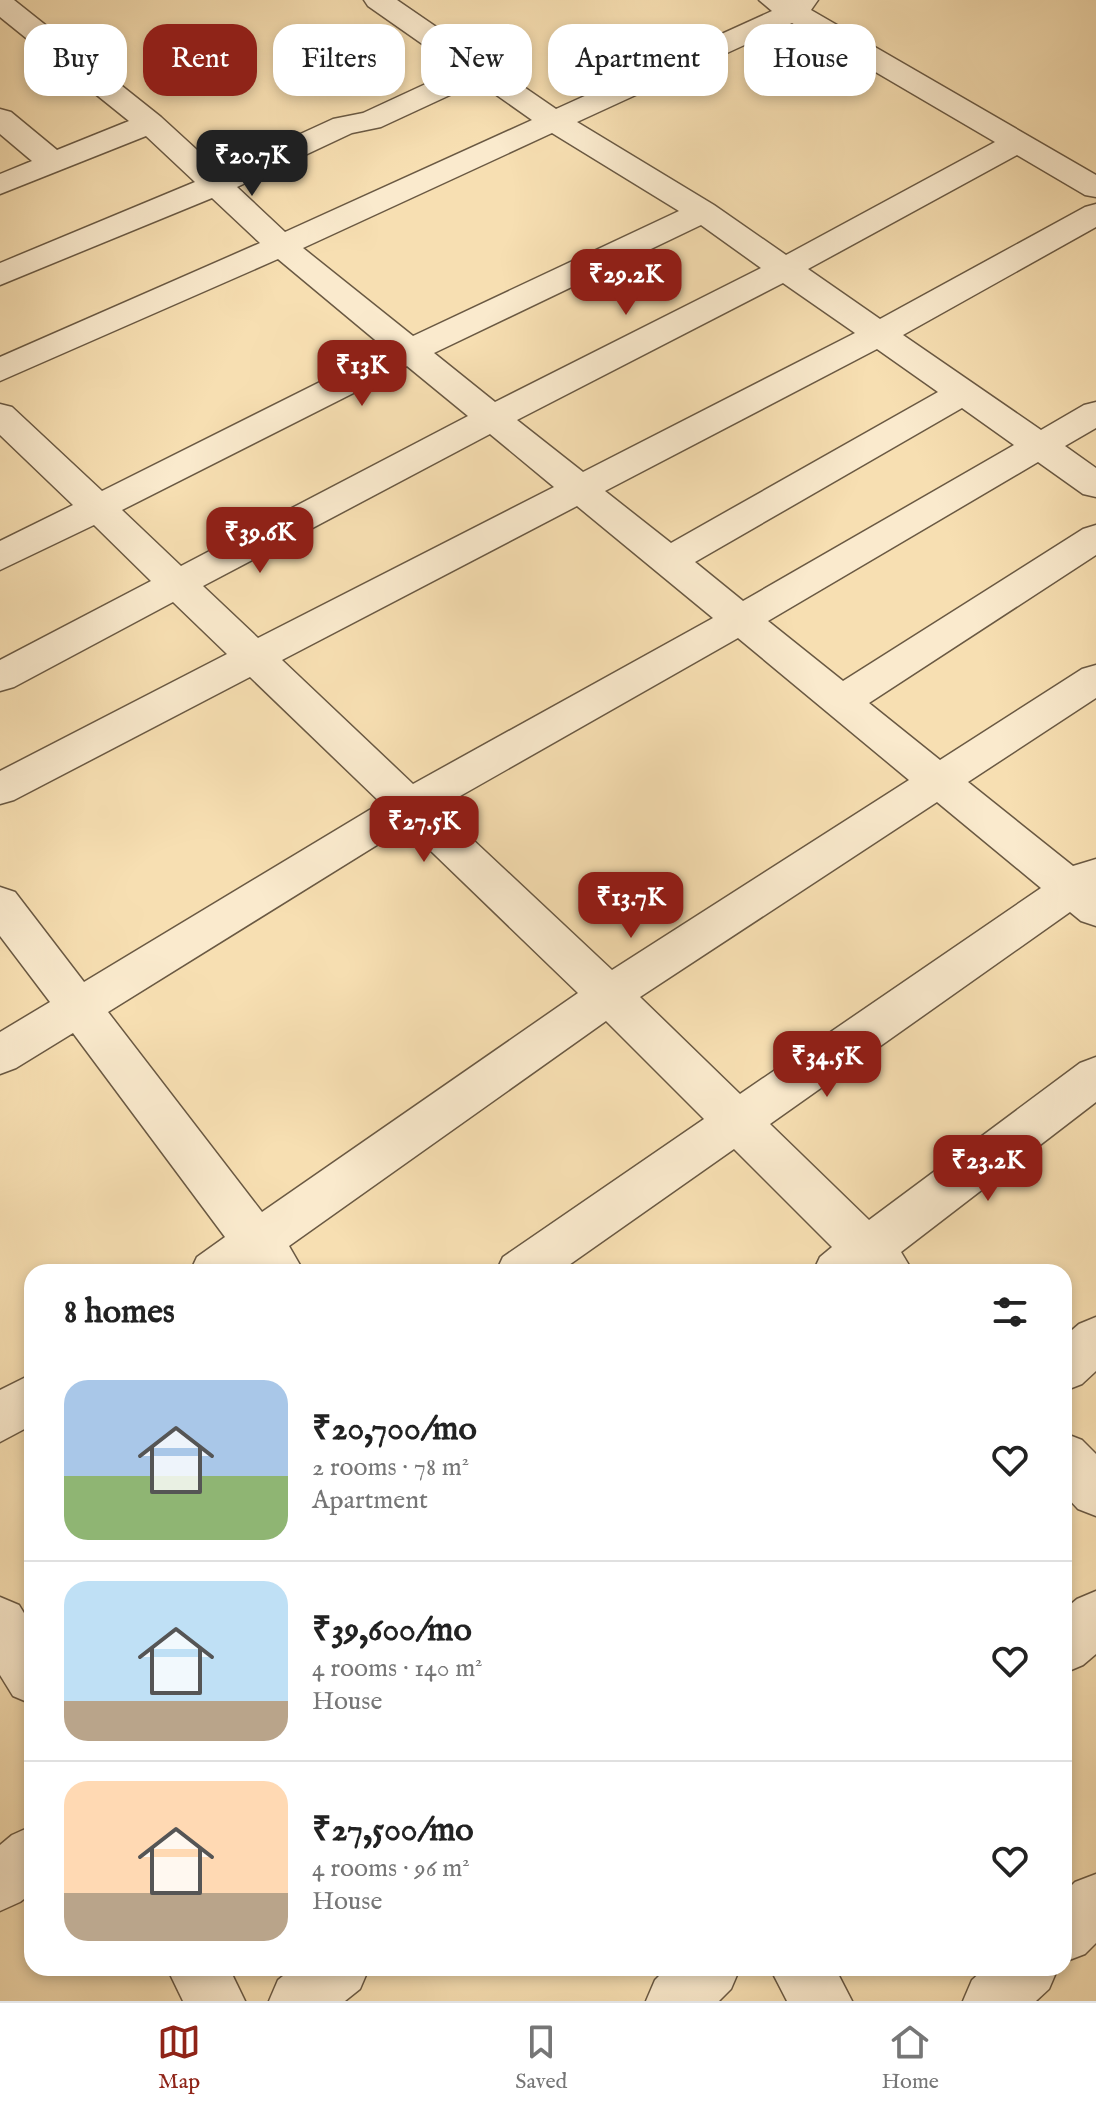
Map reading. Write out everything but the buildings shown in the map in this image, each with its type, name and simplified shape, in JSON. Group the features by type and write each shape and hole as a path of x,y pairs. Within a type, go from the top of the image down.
{"street":[{"path":"378,0 421,30"},
{"path":"0,3 150,123 281,246 409,351 938,782 1088,890 736,1120 531,1264"},
{"path":"0,370 281,246 552,120 790,4 1096,188"},
{"path":"0,275 216,185 344,125 370,121 424,96"},
{"path":"517,96 703,212 1096,485"},
{"path":"0,118 53,163"},
{"path":"0,185 150,123"},
{"path":"0,677 492,418 786,268 1017,142"},
{"path":"0,557 409,351 703,212"},
{"path":"0,789 881,333 1096,214"},
{"path":"668,561 964,392"},
{"path":"0,1055 410,805 740,620 1096,413"},
{"path":"0,415 609,995 736,1120 864,1264"},
{"path":"842,701 1096,538"},
{"path":"243,1264 269,1257 609,995 1096,679"},
{"path":"0,904 269,1257"},
{"path":"866,1264 1096,1076"},
{"path":"1072,1361 1096,1340"},
{"path":"0,1418 24,1402"},
{"path":"1072,1466 1096,1491"},
{"path":"1072,1639 1096,1618"},
{"path":"0,1882 24,1862"},
{"path":"1072,1926 1096,1903"},
{"path":"201,1976 215,2001"},
{"path":"299,2001 329,1976"},
{"path":"676,2001 702,1976"},
{"path":"805,1976 822,2001"},
{"path":"993,2001 1020,1976"}]}
